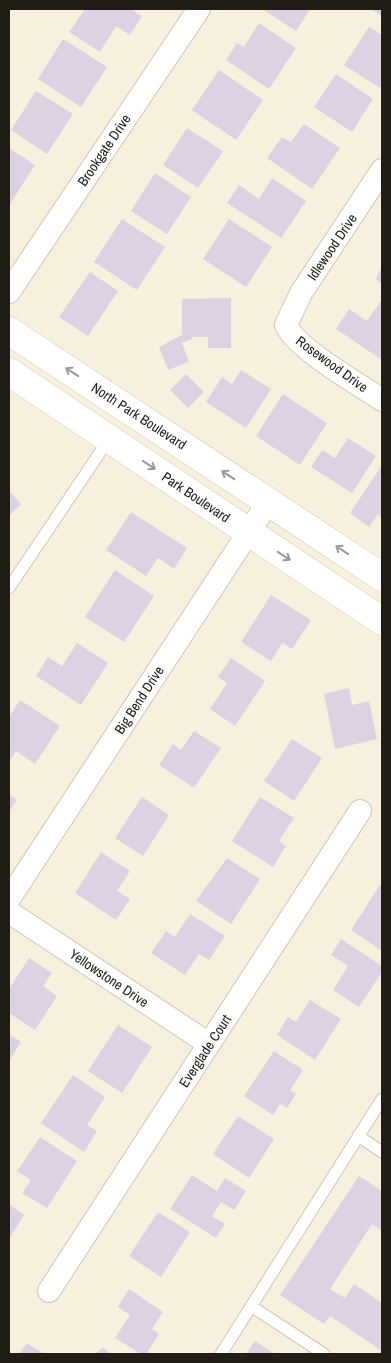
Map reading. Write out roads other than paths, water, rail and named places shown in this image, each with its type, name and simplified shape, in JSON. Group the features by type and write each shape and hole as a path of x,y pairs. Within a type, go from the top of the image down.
{"main road":[{"name":"North Park Boulevard","path":"9,331 268,502"},
{"name":"Park Boulevard","path":"9,372 382,621"},
{"path":"268,502 382,578"}],"street":[{"name":"Brookgate Drive","path":"9,292 199,9"},
{"name":"Idlewood Drive","path":"286,325 301,293 382,170"},
{"name":"Rosewood Drive","path":"286,325 289,333 305,348 382,400"},
{"name":"Big Bend Drive","path":"9,899 268,502"},
{"name":"Everglade Court","path":"49,1291 360,811"},
{"name":"Yellowstone Drive","path":"9,912 209,1044"}],"lane":[{"path":"9,588 108,438"},
{"path":"221,1354 382,1099"},
{"path":"358,1136 382,1152"},
{"path":"251,1306 324,1354"}]}
